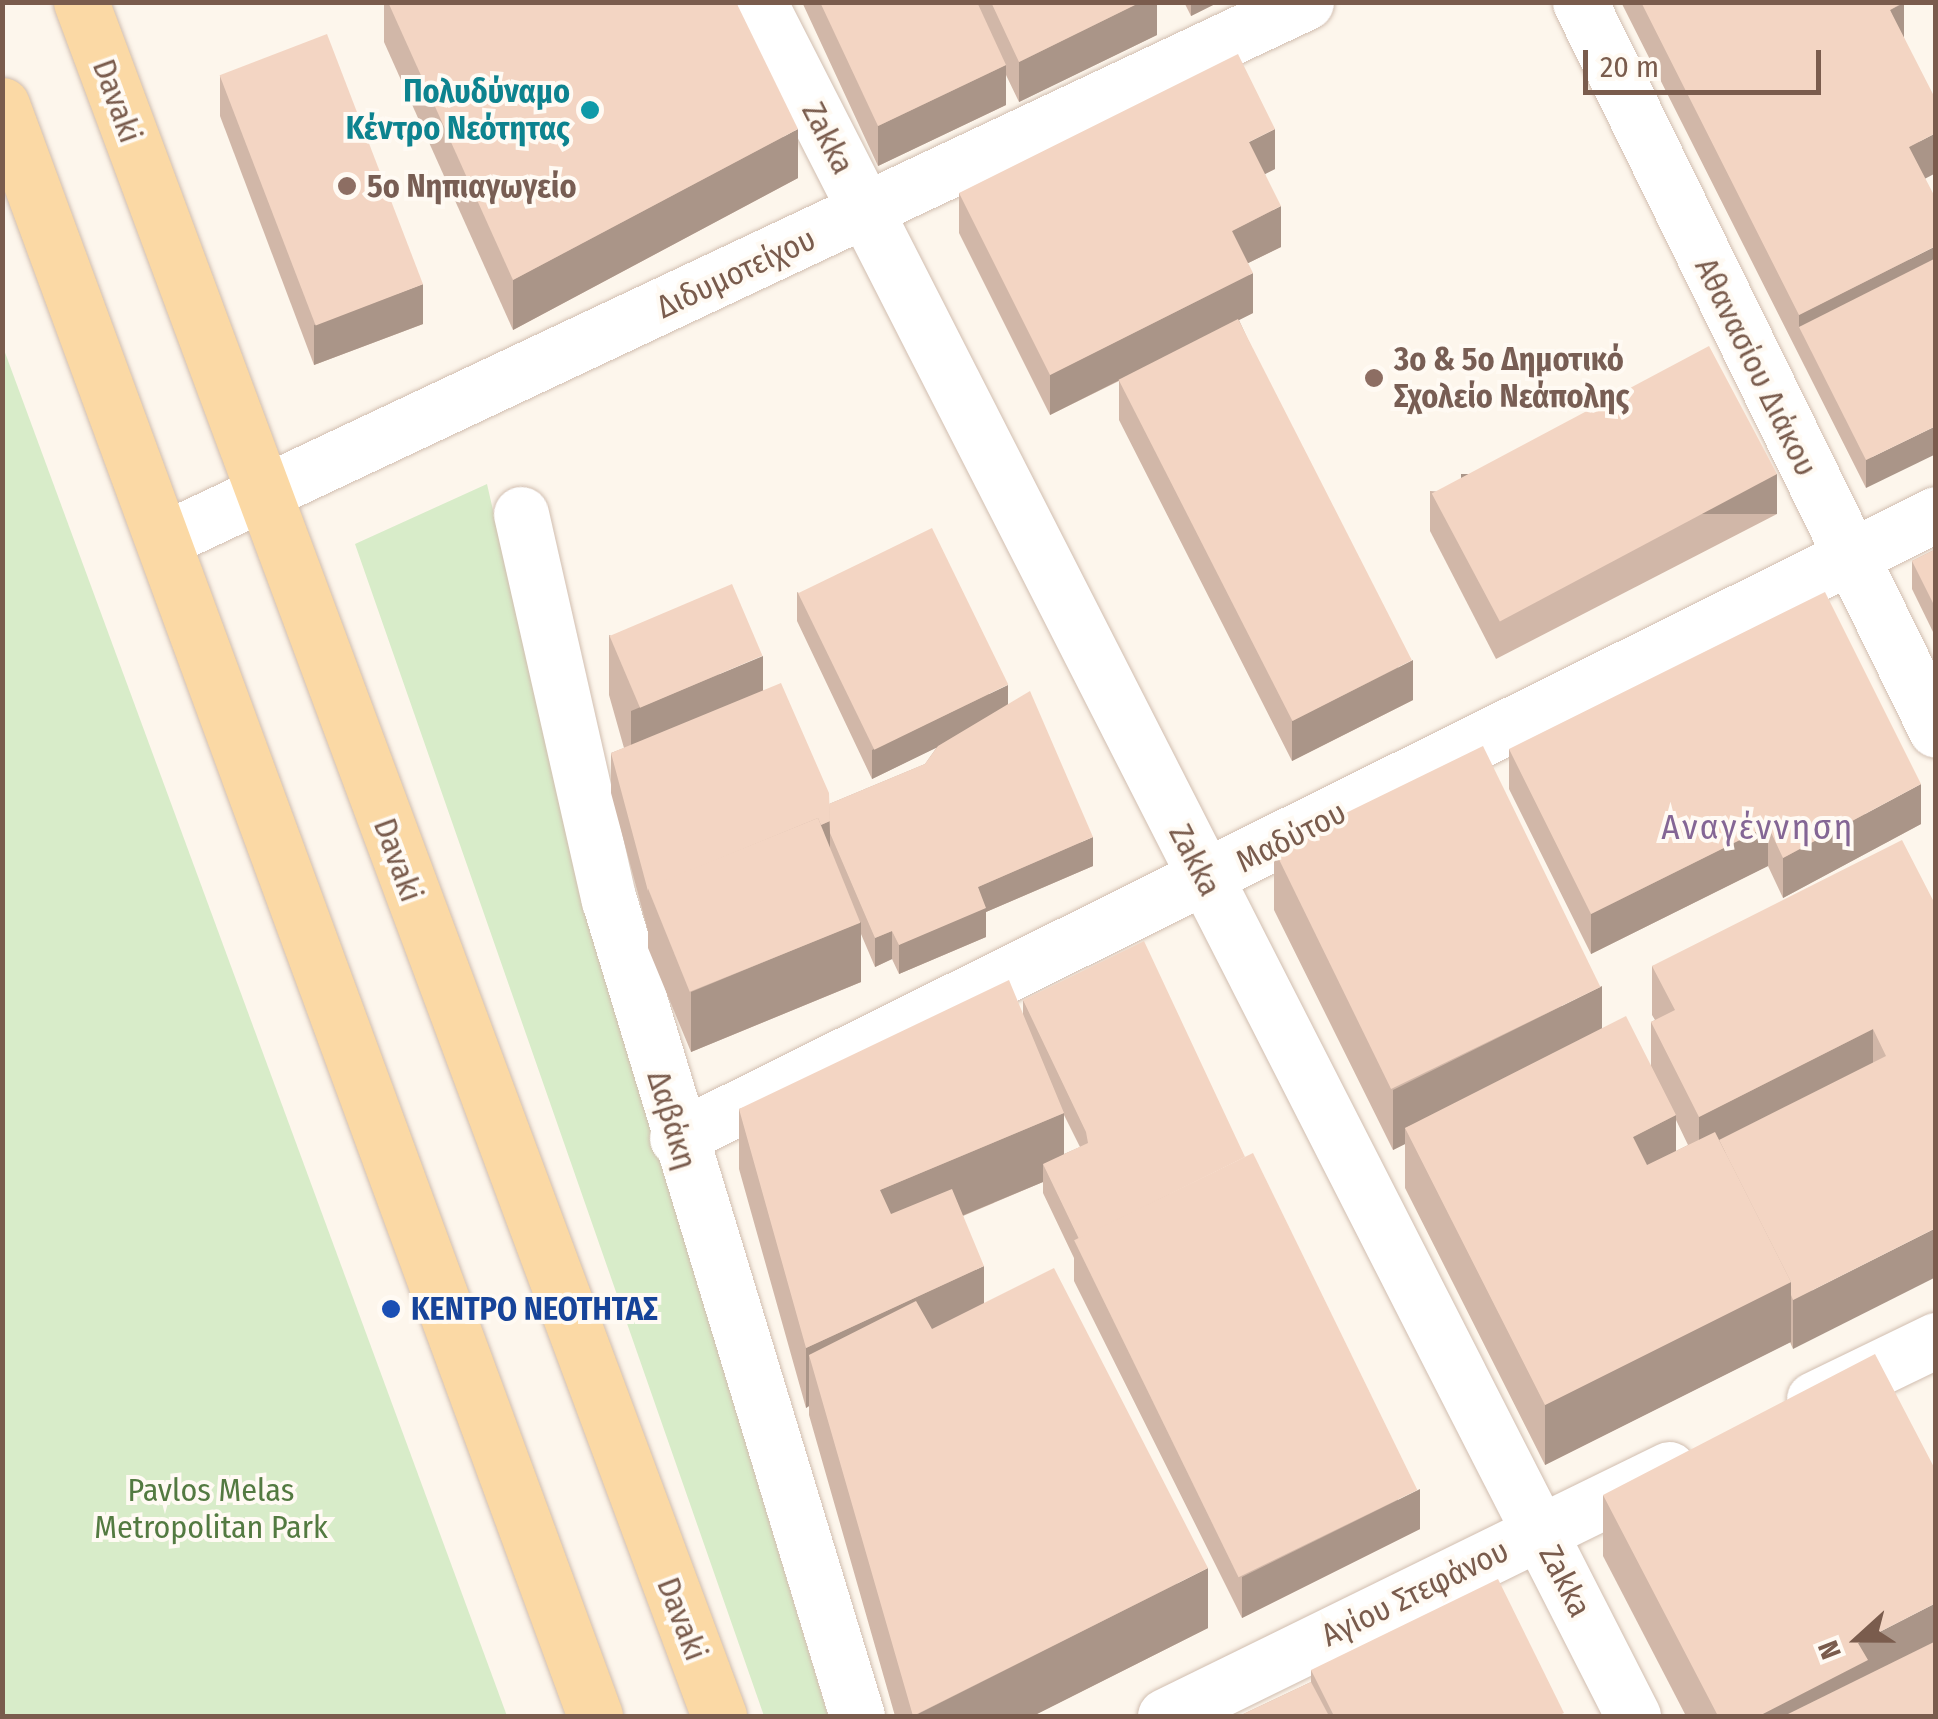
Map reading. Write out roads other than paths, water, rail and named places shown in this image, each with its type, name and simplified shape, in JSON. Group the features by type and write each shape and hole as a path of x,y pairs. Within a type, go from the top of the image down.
{"main road":[{"name":"Davaki","path":"80,2 719,1716"},
{"path":"2,105 595,1716"}],"street":[{"name":"Zakka","path":"759,2 1633,1716"},
{"name":"Διδυμοτείχου","path":"165,540 1306,2"},
{"name":"Αθανασίου Διάκου","path":"1580,2 1936,730"},
{"name":"Δαβάκη","path":"521,514 608,900 857,1716"},
{"name":"Μαδύτου","path":"678,1138 1205,880 1936,514"},
{"path":"1774,1418 1936,1340"},
{"name":"Αγίου Στεφάνου","path":"1164,1716 1720,1445"}],"place":[{"name":"Πολυδύναμο Κέντρο Νεότητας","path":"590,110"},
{"name":"5ο Νηπιαγωγείο","path":"347,186"},
{"name":"3ο & 5ο Δημοτικό Σχολείο Νεάπολης","path":"1374,378"},
{"name":"ΚΕΝΤΡΟ ΝΕΟΤΗΤΑΣ","path":"391,1309"}],"district":[{"name":"Αναγέννηση","path":"1758,827"}],"park label":[{"name":"Pavlos Melas Metropolitan Park","path":"211,1510"}]}
